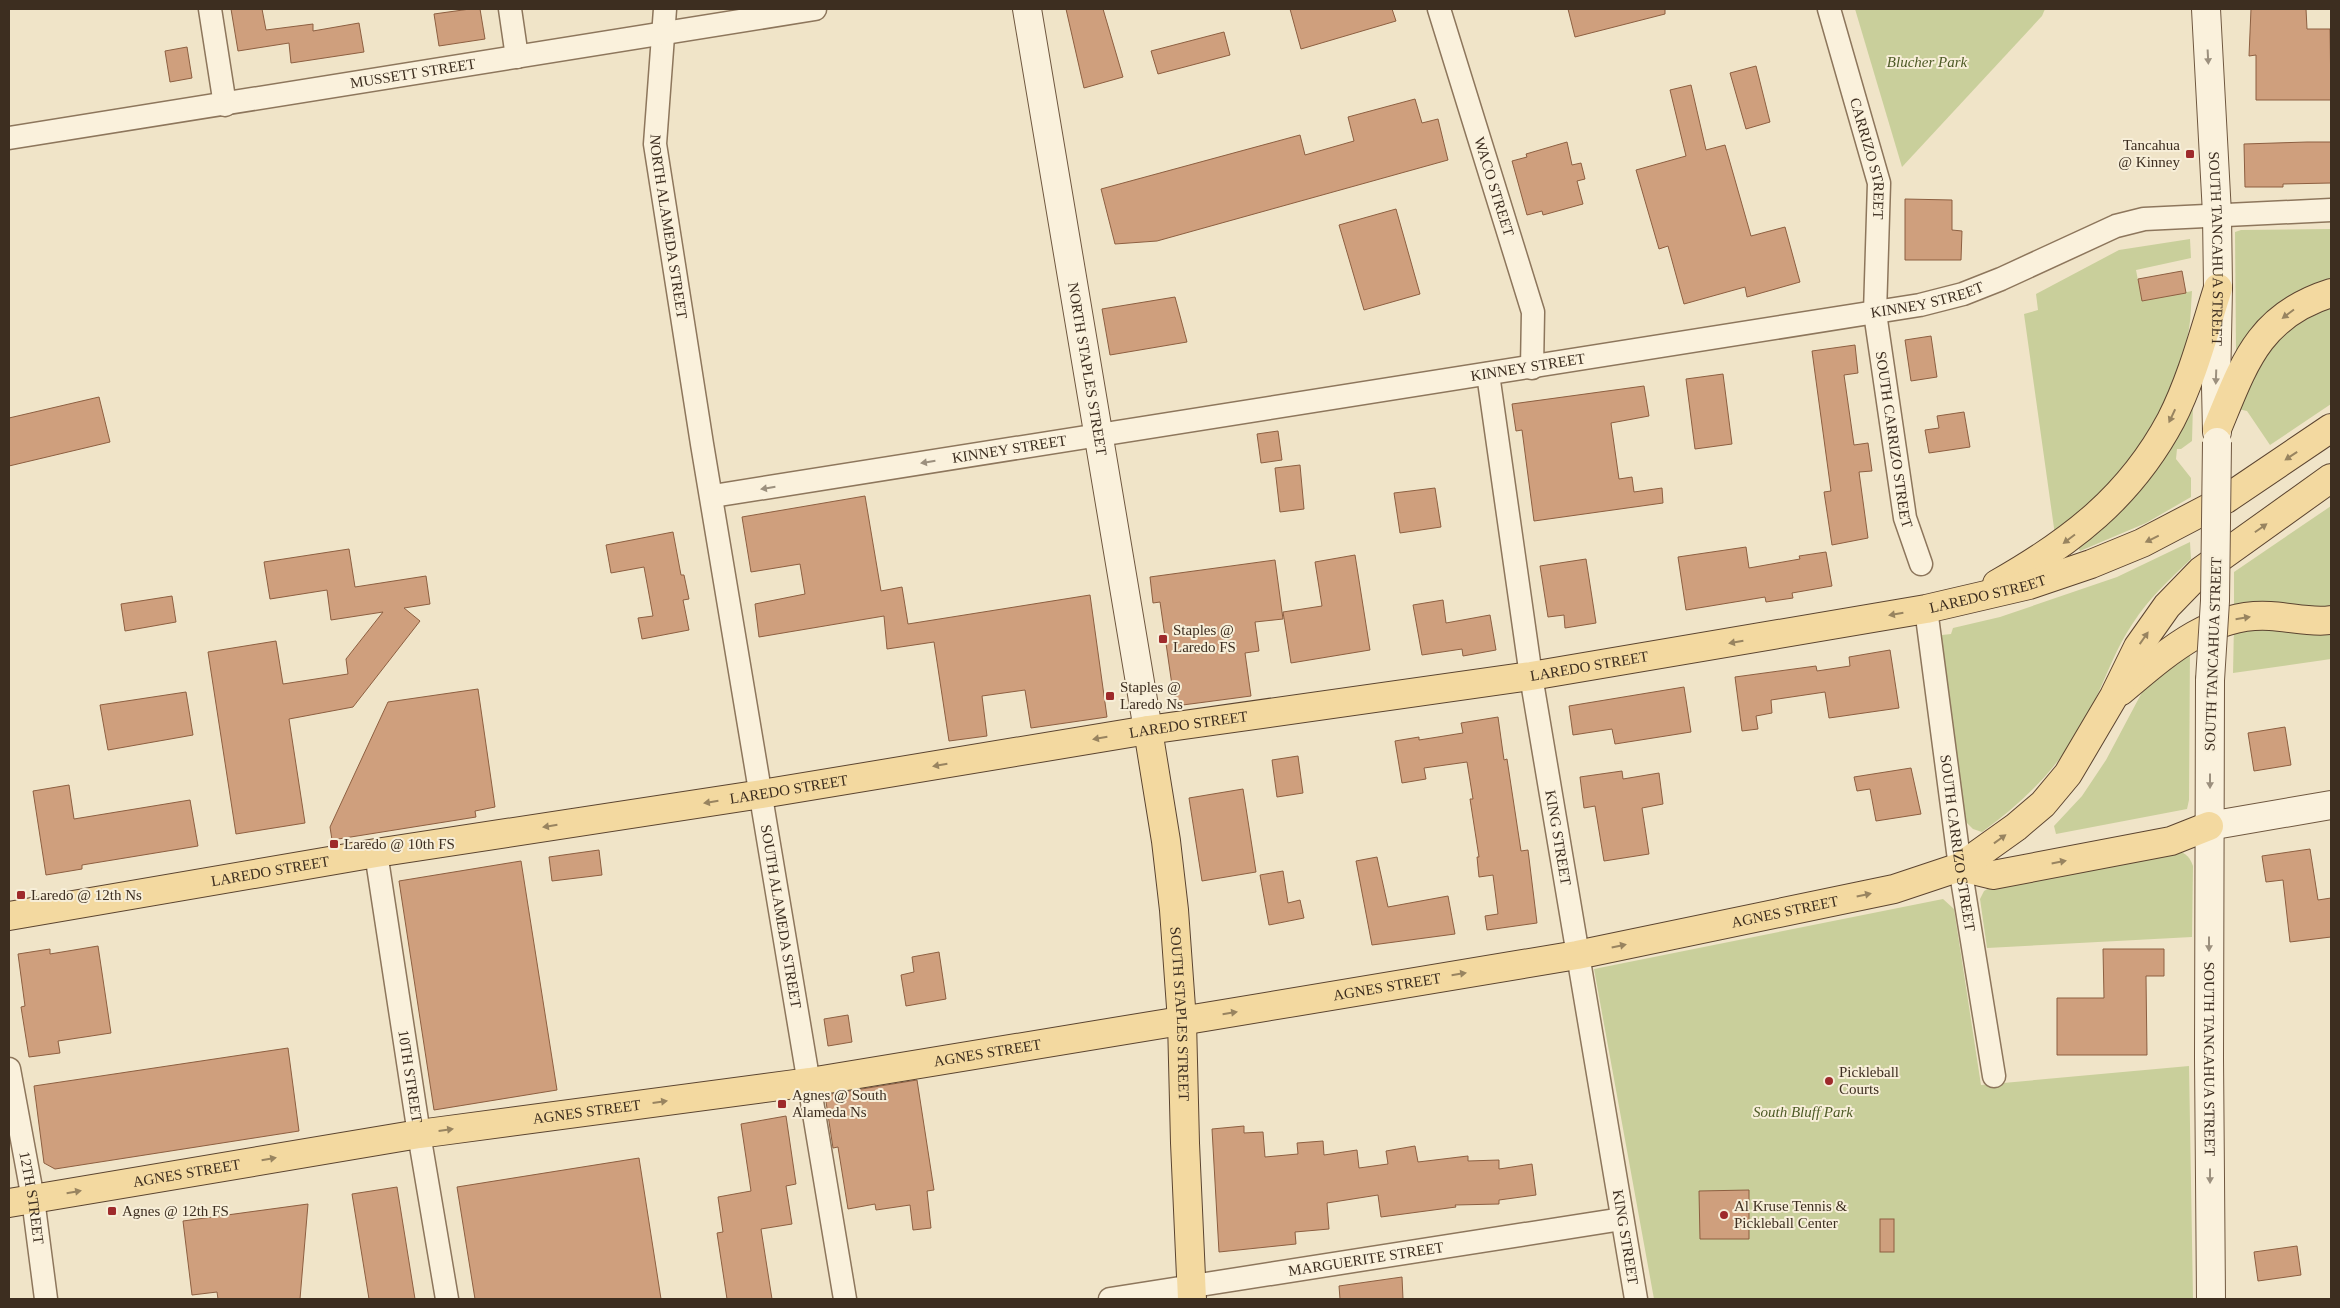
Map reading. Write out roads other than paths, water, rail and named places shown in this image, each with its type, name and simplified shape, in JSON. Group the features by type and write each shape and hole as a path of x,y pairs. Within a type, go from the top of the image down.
{"main road":[{"name":"NORTH STAPLES STREET","path":"1027,9 1148,730"},
{"name":"SOUTH TANCAHUA STREET","path":"2206,9 2217,214 2218,288 2215,601 2210,680 2211,1299"},
{"path":"1967,600 2056,548 2091,522 2119,495 2148,458 2171,419 2190,373 2218,288"},
{"path":"2217,436 2251,351 2289,312 2311,300 2331,293"},
{"name":"LAREDO STREET","path":"9,916 376,853 762,794 1148,730 1532,676 1926,609 2029,586 2142,543 2226,500 2331,428"},
{"path":"1960,868 2016,827 2043,804 2068,774 2114,696 2138,647 2167,606 2201,571 2331,478"},
{"path":"2114,696 2174,646 2210,627 2242,617 2270,616 2331,620"},
{"name":"SOUTH STAPLES STREET","path":"1148,730 1166,841 1174,910 1182,1020 1185,1143 1192,1292"},
{"path":"1960,868 1993,875 2171,841 2209,826 2331,805"},
{"name":"AGNES STREET","path":"21,1201 419,1134 810,1082 1577,955 1894,889 1960,868"}],"street":[{"path":"210,9 225,104"},
{"path":"510,9 517,57"},
{"name":"NORTH ALAMEDA STREET","path":"665,9 655,144 702,444"},
{"name":"MUSSETT STREET","path":"9,138 816,9"},
{"name":"WACO STREET","path":"1439,9 1533,312 1532,368"},
{"name":"CARRIZO STREET","path":"1829,9 1879,183 1875,314"},
{"name":"KINNEY STREET","path":"713,496 1875,314 1955,296 2001,279 2116,226 2151,218 2331,210"},
{"name":"SOUTH CARRIZO STREET","path":"1875,314 1905,518 1921,564"},
{"name":"KING STREET","path":"1488,374 1532,676 1577,955 1636,1299"},
{"name":"SOUTH ALAMEDA STREET","path":"702,444 713,496 845,1299"},
{"name":"SOUTH CARRIZO STREET","path":"1926,609 1960,868 1994,1076"},
{"name":"10TH STREET","path":"376,853 419,1134 447,1299"},
{"name":"12TH STREET","path":"9,1069 21,1201 46,1299"},
{"name":"MARGUERITE STREET","path":"1110,1299 1192,1292 1622,1219"}],"place":[{"name":"Tancahua @ Kinney","path":"2190,154"},
{"name":"Staples @ Laredo FS","path":"1163,639"},
{"name":"Staples @ Laredo Ns","path":"1110,696"},
{"name":"Laredo @ 10th FS","path":"334,844"},
{"name":"Laredo @ 12th Ns","path":"21,895"},
{"name":"Pickleball Courts","path":"1829,1081"},
{"name":"Agnes @ South Alameda Ns","path":"782,1104"},
{"name":"Agnes @ 12th FS","path":"112,1211"},
{"name":"Al Kruse Tennis & Pickleball Center","path":"1724,1215"}],"park label":[{"name":"Blucher Park","path":"1927,62"},
{"name":"South Bluff Park","path":"1803,1112"}]}
